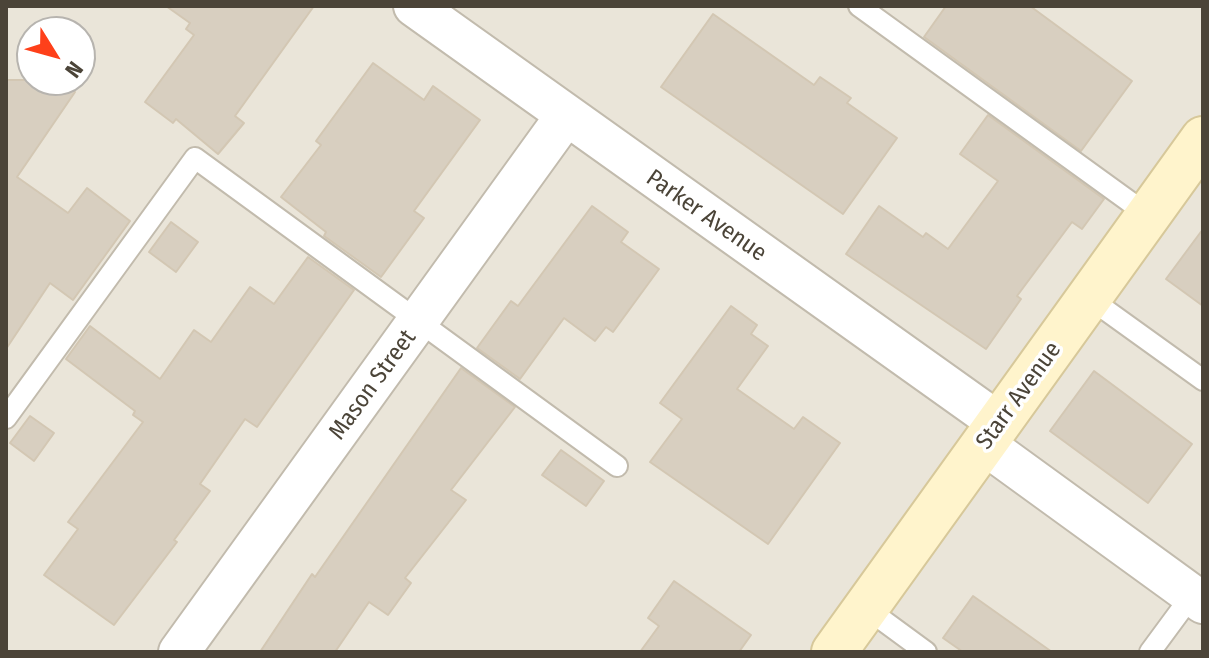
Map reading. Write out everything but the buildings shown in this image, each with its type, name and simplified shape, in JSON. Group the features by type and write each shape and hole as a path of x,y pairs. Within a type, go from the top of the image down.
{"main road":[{"name":"Starr Avenue","path":"834,652 1203,139"}],"street":[{"name":"Parker Avenue","path":"414,6 992,433 1199,592"},
{"name":"Mason Street","path":"179,652 565,117"}],"lane":[{"path":"859,6 1148,215"},
{"path":"6,418 195,158 617,466"},
{"path":"1089,298 1203,380"},
{"path":"1150,652 1199,592"},
{"path":"866,608 926,652"}],"shaded area":[{"path":"6,6 1203,6 1203,652 6,652"}]}
